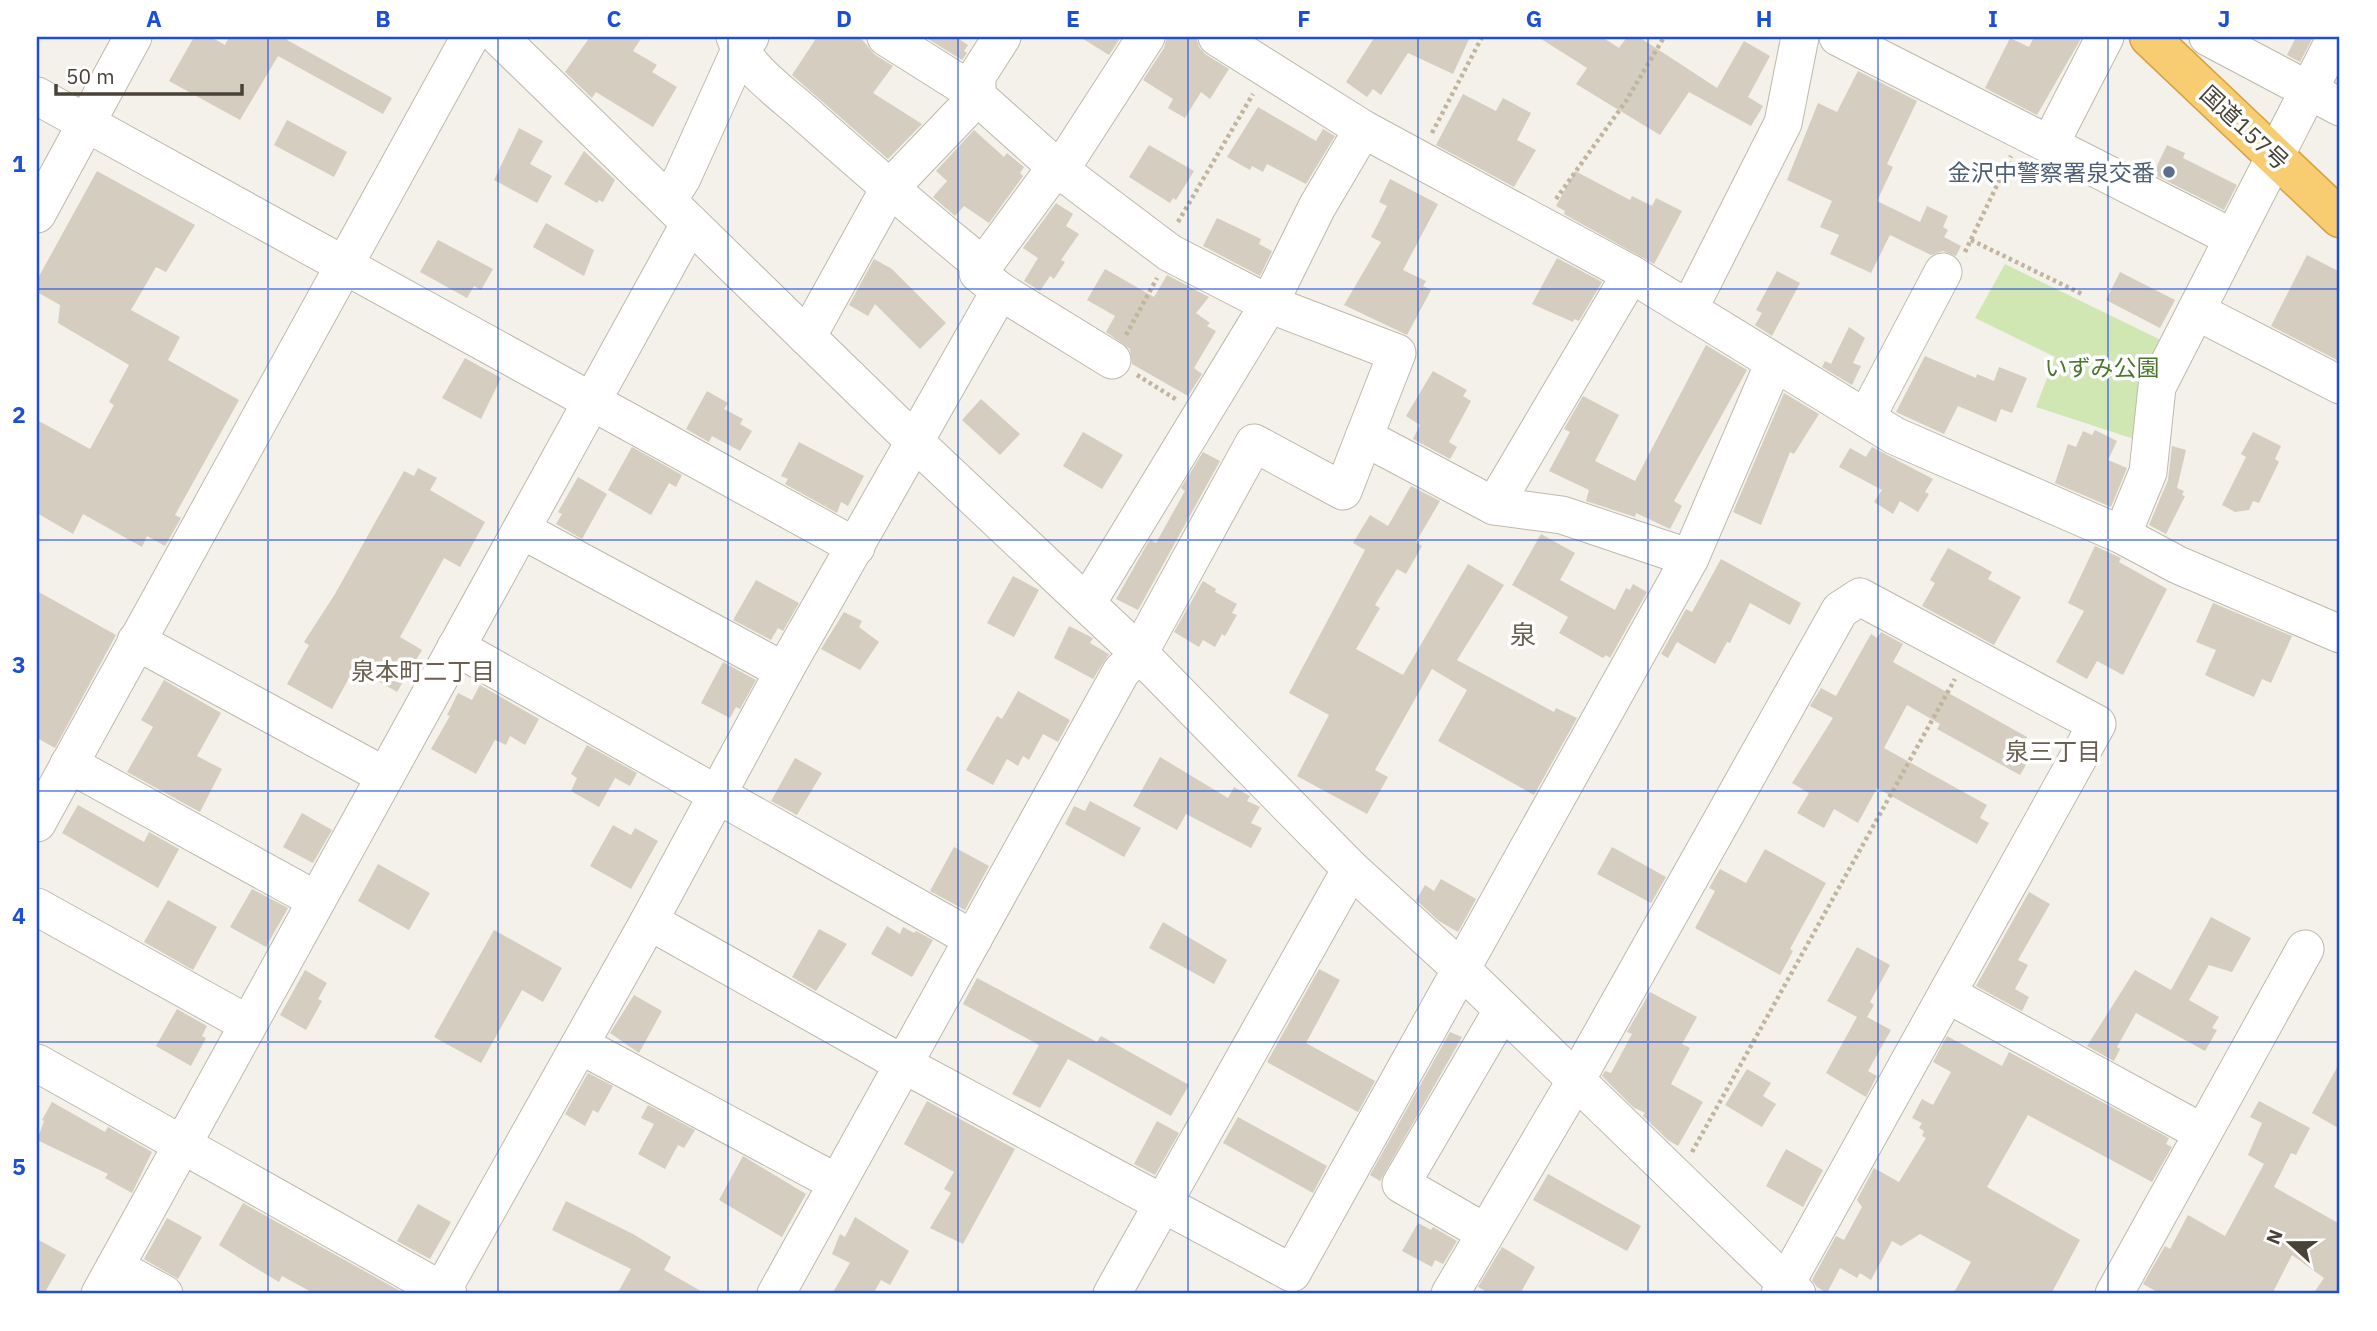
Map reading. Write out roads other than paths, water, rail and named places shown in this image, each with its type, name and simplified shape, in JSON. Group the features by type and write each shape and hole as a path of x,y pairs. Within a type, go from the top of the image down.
{"highway":[{"name":"国道157号","path":"2148,37 2340,218"}],"street":[{"path":"37,214 133,37"},
{"path":"37,823 470,37"},
{"path":"499,37 915,442 1139,653 1351,869 1462,970 1502,1011 1576,1080 1678,1177 1788,1291 2097,724 1860,597 1840,610 1576,1080 1484,1231 1450,1294"},
{"path":"776,1294 1121,672 1139,653 1254,443 1343,491 1397,353 1269,304 1170,253 1056,167 977,97 886,37"},
{"path":"807,337 889,189 977,97 977,76 1002,37"},
{"path":"37,1063 443,1293 785,671 915,442 991,278 1056,167 1064,164 1146,37"},
{"path":"1217,37 1363,129 1631,274 1895,436 2122,535 2178,565 2340,634"},
{"path":"1689,309 1783,122 1800,37"},
{"path":"1838,37 2038,136 2233,238"},
{"path":"2038,136 2105,37"},
{"path":"2207,37 2340,107"},
{"path":"2122,535 2148,472 2157,387 2336,37"},
{"path":"164,1294 107,1280 594,401 679,211 682,178 742,41 889,189 991,278 1112,360"},
{"path":"37,96 856,547"},
{"path":"1087,603 1269,304 1317,206 1363,129"},
{"path":"1866,418 1943,272"},
{"path":"1494,506 1631,274"},
{"path":"2196,311 2340,384"},
{"path":"649,921 903,1064 1162,1200 1292,1273 1689,558 1774,363"},
{"path":"1364,437 1494,506 1562,515 1689,558"},
{"path":"522,530 785,671"},
{"path":"136,641 385,776"},
{"path":"456,648 973,939"},
{"path":"69,764 316,900"},
{"path":"1112,1294 1162,1200 1351,869"},
{"path":"37,907 248,1024"},
{"path":"2114,1294 2305,949"},
{"path":"1947,995 2203,1133"},
{"path":"1484,1231 1401,1184 1502,1011"},
{"path":"580,1045 837,1183"}],"place":[{"name":"金沢中警察署泉交番","path":"2169,172"}],"district":[{"name":"泉","path":"1523,634"},
{"name":"泉本町二丁目","path":"423,671"},
{"name":"泉三丁目","path":"2053,751"}],"park label":[{"name":"いずみ公園","path":"2102,367"}]}
